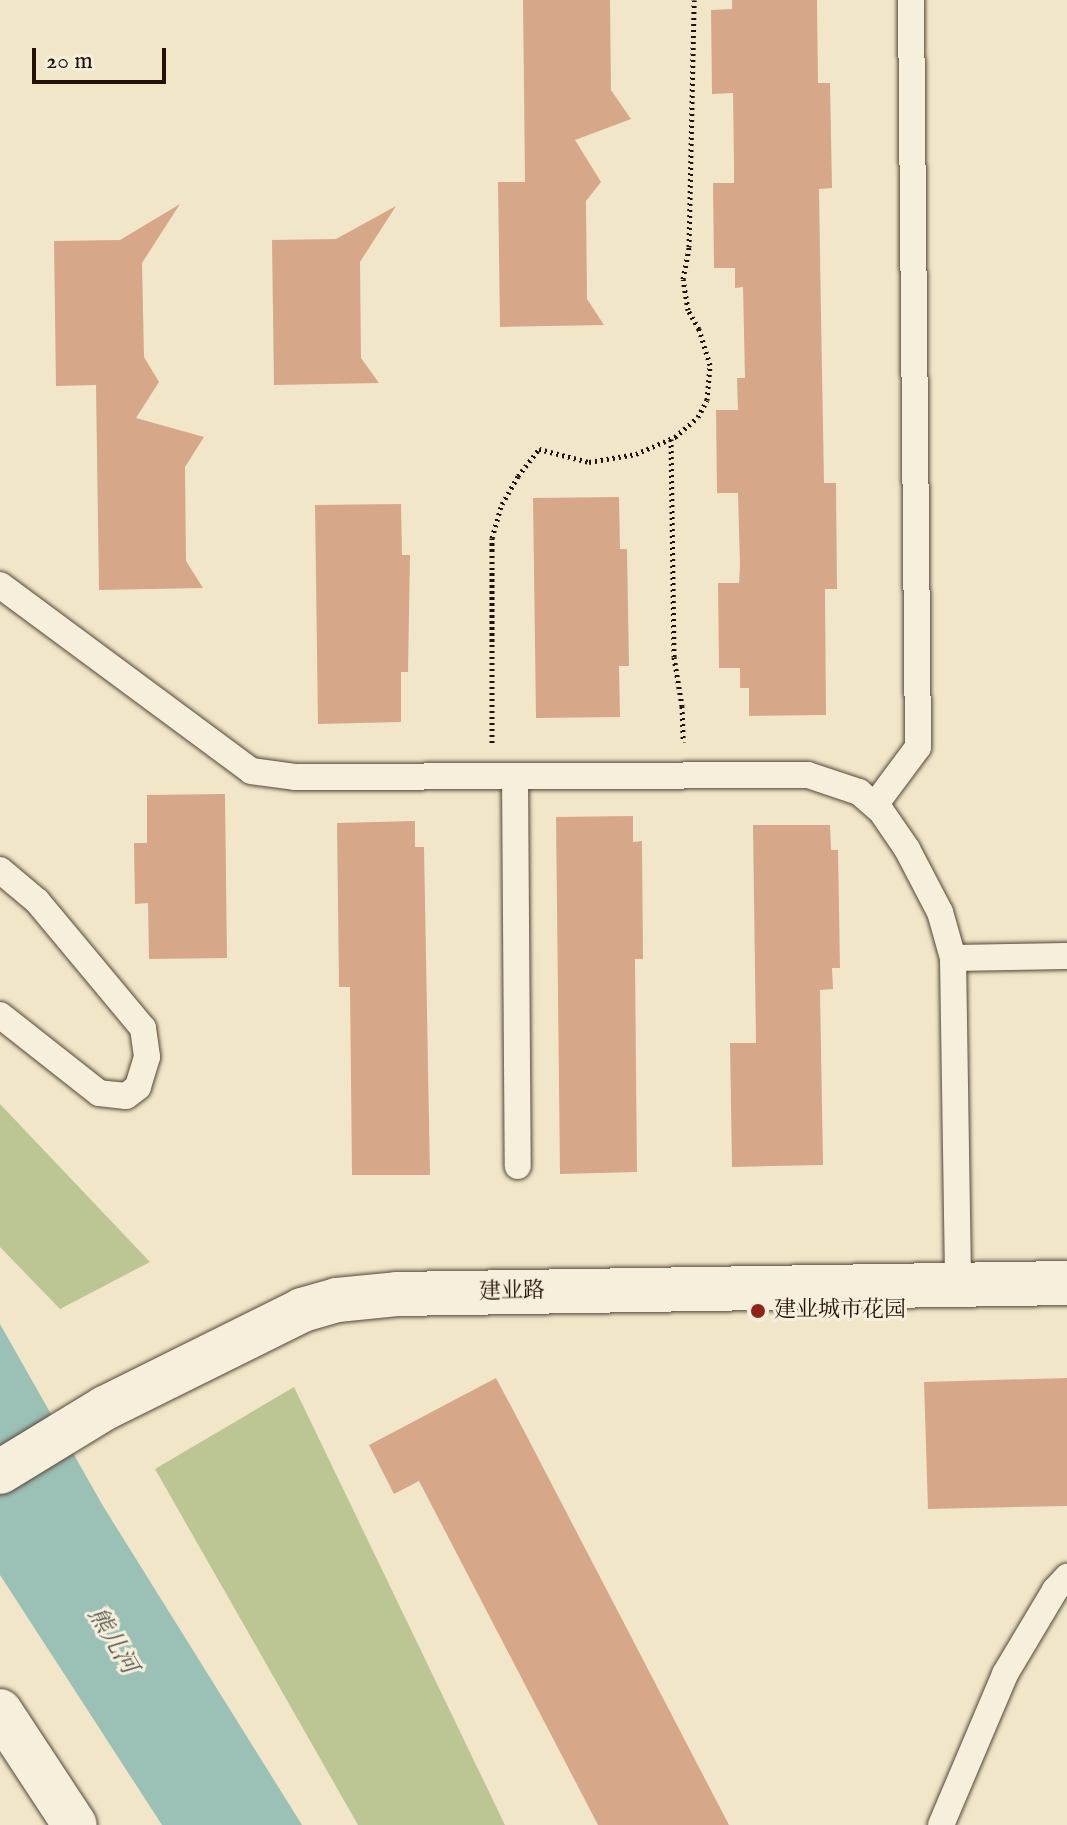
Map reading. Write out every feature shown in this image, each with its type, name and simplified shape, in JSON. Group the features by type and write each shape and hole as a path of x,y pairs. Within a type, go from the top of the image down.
{"street":[{"name":"建业路","path":"0,1472 105,1408 302,1310 337,1300 397,1294 1067,1283"},
{"path":"0,1711 75,1825"}],"lane":[{"path":"875,805 918,747 911,0"},
{"path":"0,585 251,771 295,777 808,775 859,792 875,805 907,849 940,912 953,958 958,1285"},
{"path":"504,776 518,1166"},
{"path":"0,870 37,901 143,1028 147,1057 138,1087 126,1096 99,1093 0,1015"},
{"path":"953,958 1067,956"},
{"path":"941,1825 1005,1674 1055,1590 1067,1577"}],"path":[{"path":"504,776 492,538 502,504 539,449 589,462 636,454 671,439 698,417 707,400 710,365 699,329 688,310 683,279 689,247 694,0"},
{"path":"671,439 674,657 682,706 684,775"}],"green space":[{"path":"0,1104 150,1262 60,1309 0,1247"},
{"path":"294,1387 505,1825 358,1825 155,1469"}],"water":[{"name":"熊儿河","path":"0,1324 103,1506 302,1825 162,1825 0,1575"}],"building":[{"path":"523,0 610,0 611,90 631,119 575,140 601,182 586,201 587,299 604,325 500,327 498,182 525,182"},
{"path":"732,0 817,0 818,83 830,83 832,188 819,189 824,483 836,483 837,589 825,589 826,715 749,716 749,688 740,688 740,668 719,668 718,583 739,583 740,566 738,493 717,493 716,410 738,410 737,378 745,378 743,287 735,288 735,268 714,268 713,183 734,183 734,166 733,93 712,94 711,10 732,9"},
{"path":"180,204 142,263 144,357 159,382 136,418 204,437 185,467 186,561 203,588 99,590 96,385 56,386 54,241 120,240"},
{"path":"396,206 360,262 361,358 379,383 274,385 272,240 336,239"},
{"path":"619,497 620,549 627,549 629,666 619,666 620,717 536,718 533,498"},
{"path":"401,504 402,555 410,555 408,672 401,672 401,722 318,724 315,505"},
{"path":"225,794 227,958 149,959 148,903 135,904 134,843 147,843 147,795"},
{"path":"633,816 633,842 642,841 643,959 635,959 637,1172 560,1174 556,817"},
{"path":"415,821 415,847 424,847 430,1175 352,1175 350,987 339,987 337,823"},
{"path":"753,825 830,825 831,850 838,850 840,968 832,968 833,989 820,990 823,1165 732,1167 730,1043 756,1043"},
{"path":"496,1378 729,1825 598,1825 419,1481 394,1494 369,1445"},
{"path":"1067,1378 1067,1506 928,1509 924,1382"}],"place":[{"name":"建业城市花园","path":"758,1311"}]}
